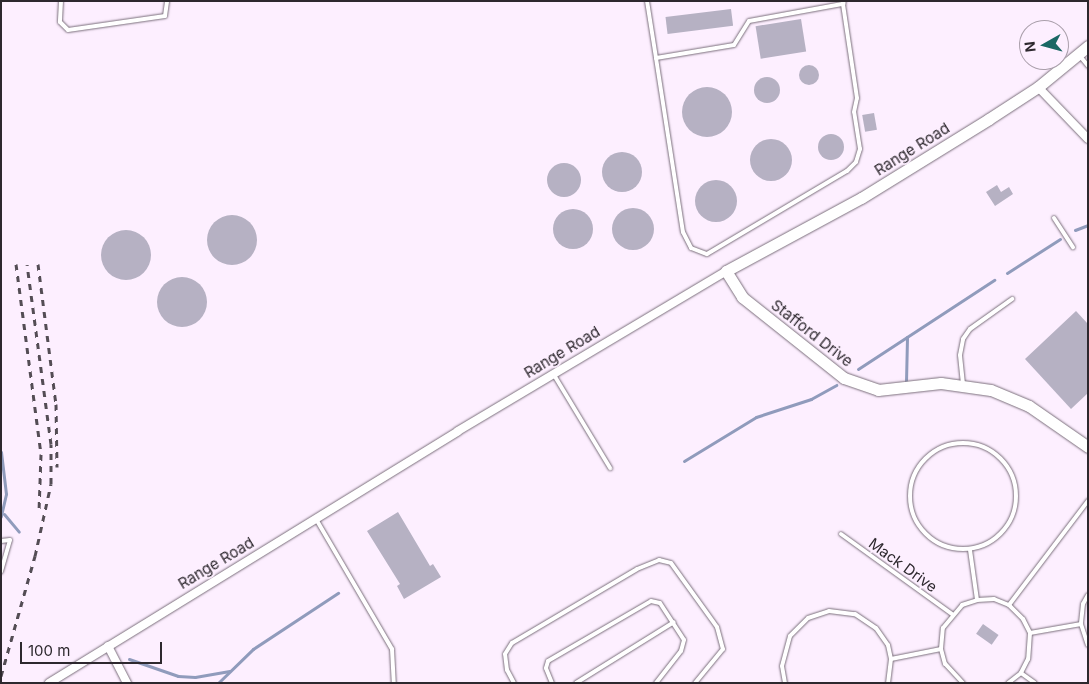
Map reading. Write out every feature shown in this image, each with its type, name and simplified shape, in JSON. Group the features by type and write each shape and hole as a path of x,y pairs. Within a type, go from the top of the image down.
{"street":[{"name":"Range Road","path":"49,683 316,519 726,272 861,198 1038,87 1088,46"},
{"path":"1038,87 1088,139"},
{"name":"Stafford Drive","path":"726,272 742,297 844,378 878,390 963,384 1000,393 1029,406 1088,447"},
{"path":"108,646 127,683"}],"lane":[{"path":"62,1 60,22 68,30 165,16 167,1"},
{"path":"647,1 683,232 690,248 707,254 847,171 856,162 860,149 854,112 857,98 844,3 749,21 734,45 656,58"},
{"path":"1078,54 1088,66"},
{"path":"1054,218 1073,247"},
{"path":"963,384 960,355 963,339 970,329 1012,299"},
{"path":"554,375 610,468"},
{"path":"959,442 978,444 992,451 1007,465 1014,481 1017,499 1012,518 1000,535 988,544 970,550 953,549 934,542 920,528 911,512 910,490 922,461 938,449 959,442"},
{"path":"1009,605 1088,501"},
{"path":"316,519 392,649 394,683"},
{"name":"Mack Drive","path":"841,534 952,614"},
{"path":"1,541 10,540 1,572"},
{"path":"970,550 977,600"},
{"path":"514,683 507,670 505,654 512,643 637,569 659,560 671,564 717,627 723,649 695,683"},
{"path":"1088,595 1083,604 1081,624 1088,644"},
{"path":"963,683 945,664 941,649 943,628 952,614 977,600 994,600 1009,605 1023,619 1030,634 1028,659 1021,673 1008,683"},
{"path":"552,683 546,668 548,661 651,601 660,603 684,640 681,651 656,683"},
{"path":"785,683 782,666 790,636 808,618 829,611 855,614 876,628 888,645 891,659 888,683"},
{"path":"576,683 674,622"},
{"path":"1030,634 1081,624"},
{"path":"891,659 941,649"},
{"path":"1021,673 1035,683"}],"building":[{"path":"731,9 733,26 668,34 665,17"},
{"path":"801,19 806,52 761,59 756,26"},
{"path":"809,65 816,68 819,75 816,82 809,85 802,82 799,75 802,68"},
{"path":"767,77 776,81 780,90 776,99 767,103 758,99 754,90 758,81"},
{"path":"707,87 717,89 725,94 730,102 732,112 730,122 725,130 717,135 707,137 697,135 689,130 684,122 682,112 684,102 689,94 697,89"},
{"path":"874,113 877,130 865,132 862,115"},
{"path":"831,134 840,138 844,147 840,156 831,160 822,156 818,147 822,138"},
{"path":"775,139 783,142 789,148 792,160 789,172 783,178 767,181 759,178 753,172 750,156 753,148 759,142"},
{"path":"626,152 633,155 639,161 642,172 641,180 633,189 626,192 618,192 611,189 603,180 602,168 605,161 614,153"},
{"path":"564,163 576,168 581,180 576,192 564,197 552,192 547,180 552,168"},
{"path":"720,180 728,183 734,189 737,201 734,213 728,219 712,222 704,219 698,213 695,197 698,189 704,183"},
{"path":"997,185 1001,192 1009,187 1013,194 995,206 986,192"},
{"path":"629,208 637,208 648,214 654,229 648,244 637,250 629,250 618,244 612,233 612,225 618,214"},
{"path":"577,209 584,212 590,218 593,229 592,237 584,246 577,249 569,249 562,246 554,237 553,225 556,218 565,210"},
{"path":"227,215 237,215 250,222 257,235 257,245 250,258 237,265 227,265 218,261 211,254 207,245 207,235 211,226 218,219"},
{"path":"121,230 131,230 144,237 151,250 151,260 144,273 131,280 121,280 112,276 105,269 101,260 101,250 105,241 112,234"},
{"path":"177,277 187,277 200,284 207,297 207,307 200,320 187,327 177,327 168,323 161,316 157,307 157,297 161,288 168,281"},
{"path":"1076,311 1088,324 1088,393 1071,409 1025,359"},
{"path":"398,512 430,566 433,564 441,577 404,599 397,586 400,584 367,531"},
{"path":"983,624 999,635 992,645 976,634"}],"waterway":[{"path":"1075,230 1088,225"},
{"path":"1007,273 1060,239"},
{"path":"858,369 994,280"},
{"path":"906,382 907,337"},
{"path":"684,461 756,417 811,399 836,385"},
{"path":"1,452 6,494 1,516"},
{"path":"4,514 19,532"},
{"path":"218,683 253,649 338,593"},
{"path":"129,659 178,676 195,677 229,671"}],"railway":[{"path":"16,264 41,454 39,511"},
{"path":"38,264 56,404 57,467"},
{"path":"1,676 35,556 51,484 51,444 27,265"}]}
